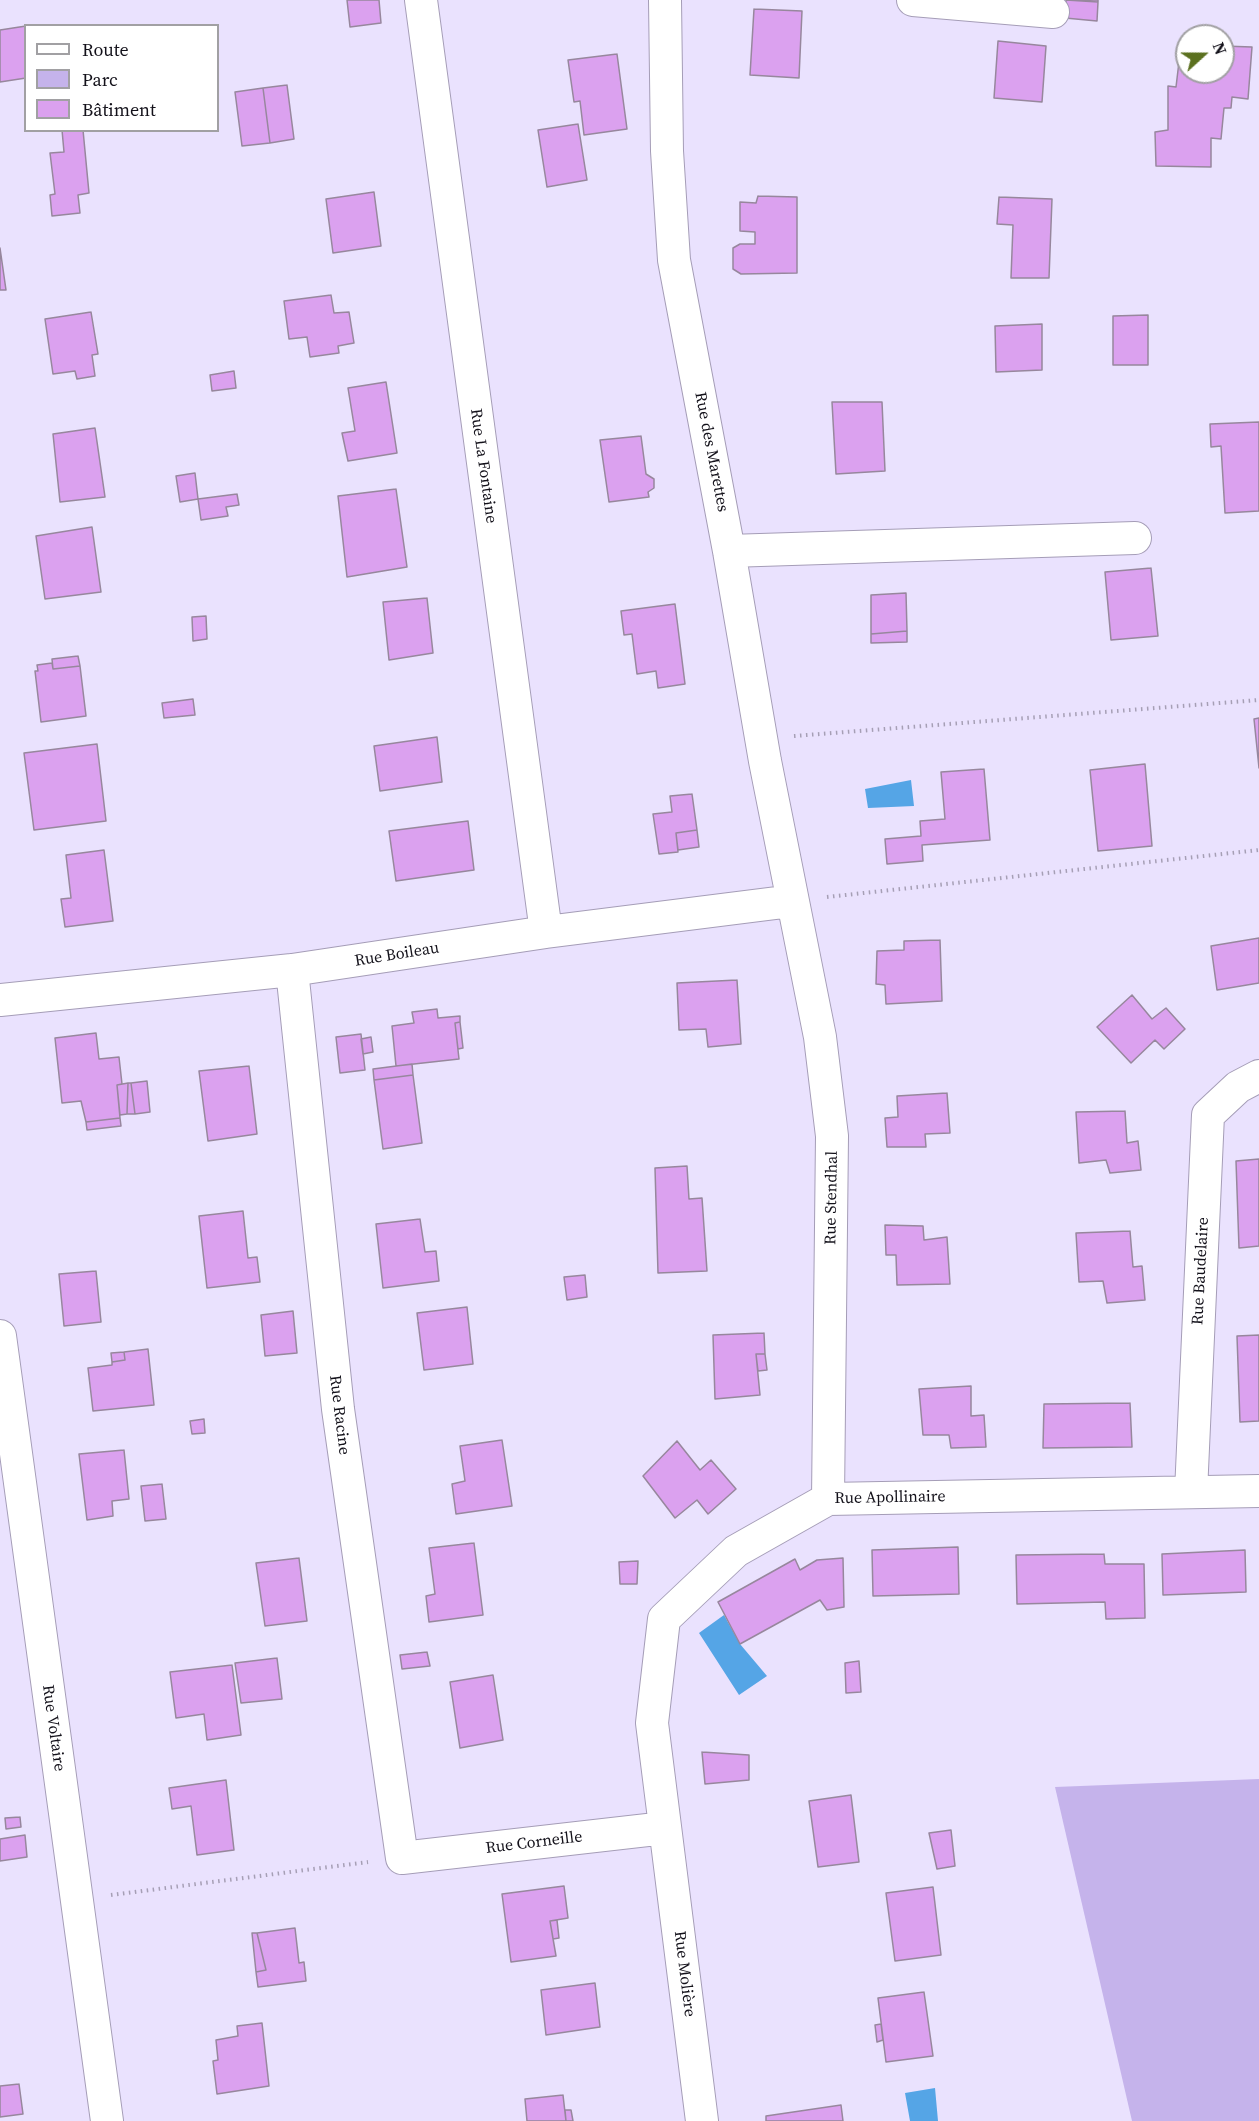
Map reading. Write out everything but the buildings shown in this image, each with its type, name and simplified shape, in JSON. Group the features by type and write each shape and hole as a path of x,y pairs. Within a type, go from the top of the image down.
{"street":[{"name":"Rue La Fontaine","path":"421,0 546,932"},
{"name":"Rue des Marettes","path":"665,0 666,150 674,260 792,901"},
{"path":"913,0 1053,12"},
{"path":"729,551 1135,538"},
{"name":"Rue Boileau","path":"0,1000 292,970 546,932 792,901"},
{"name":"Rue Stendhal","path":"792,901 820,1037 832,1136 828,1499"},
{"name":"Rue Racine","path":"292,970 338,1409 402,1858"},
{"name":"Rue Baudelaire","path":"1191,1492 1208,1115 1238,1087 1259,1076"},
{"name":"Rue Voltaire","path":"0,1336 2,1371 107,2121"},
{"name":"Rue Apollinaire","path":"665,1828 652,1723 664,1619 736,1551 828,1499 1259,1491"},
{"name":"Rue Corneille","path":"402,1858 665,1828"},
{"name":"Rue Molière","path":"665,1828 702,2121"}],"path":[{"path":"761,739 1259,700"},
{"path":"792,901 1259,850"},
{"path":"77,1900 402,1858"}],"green space":[{"path":"1259,1779 1259,2121 1132,2121 1055,1787"}],"water":[{"path":"911,780 914,806 868,808 865,789"},
{"path":"724,1615 740,1644 767,1676 739,1695 699,1633"},
{"path":"935,2088 938,2121 910,2121 905,2093"}]}
